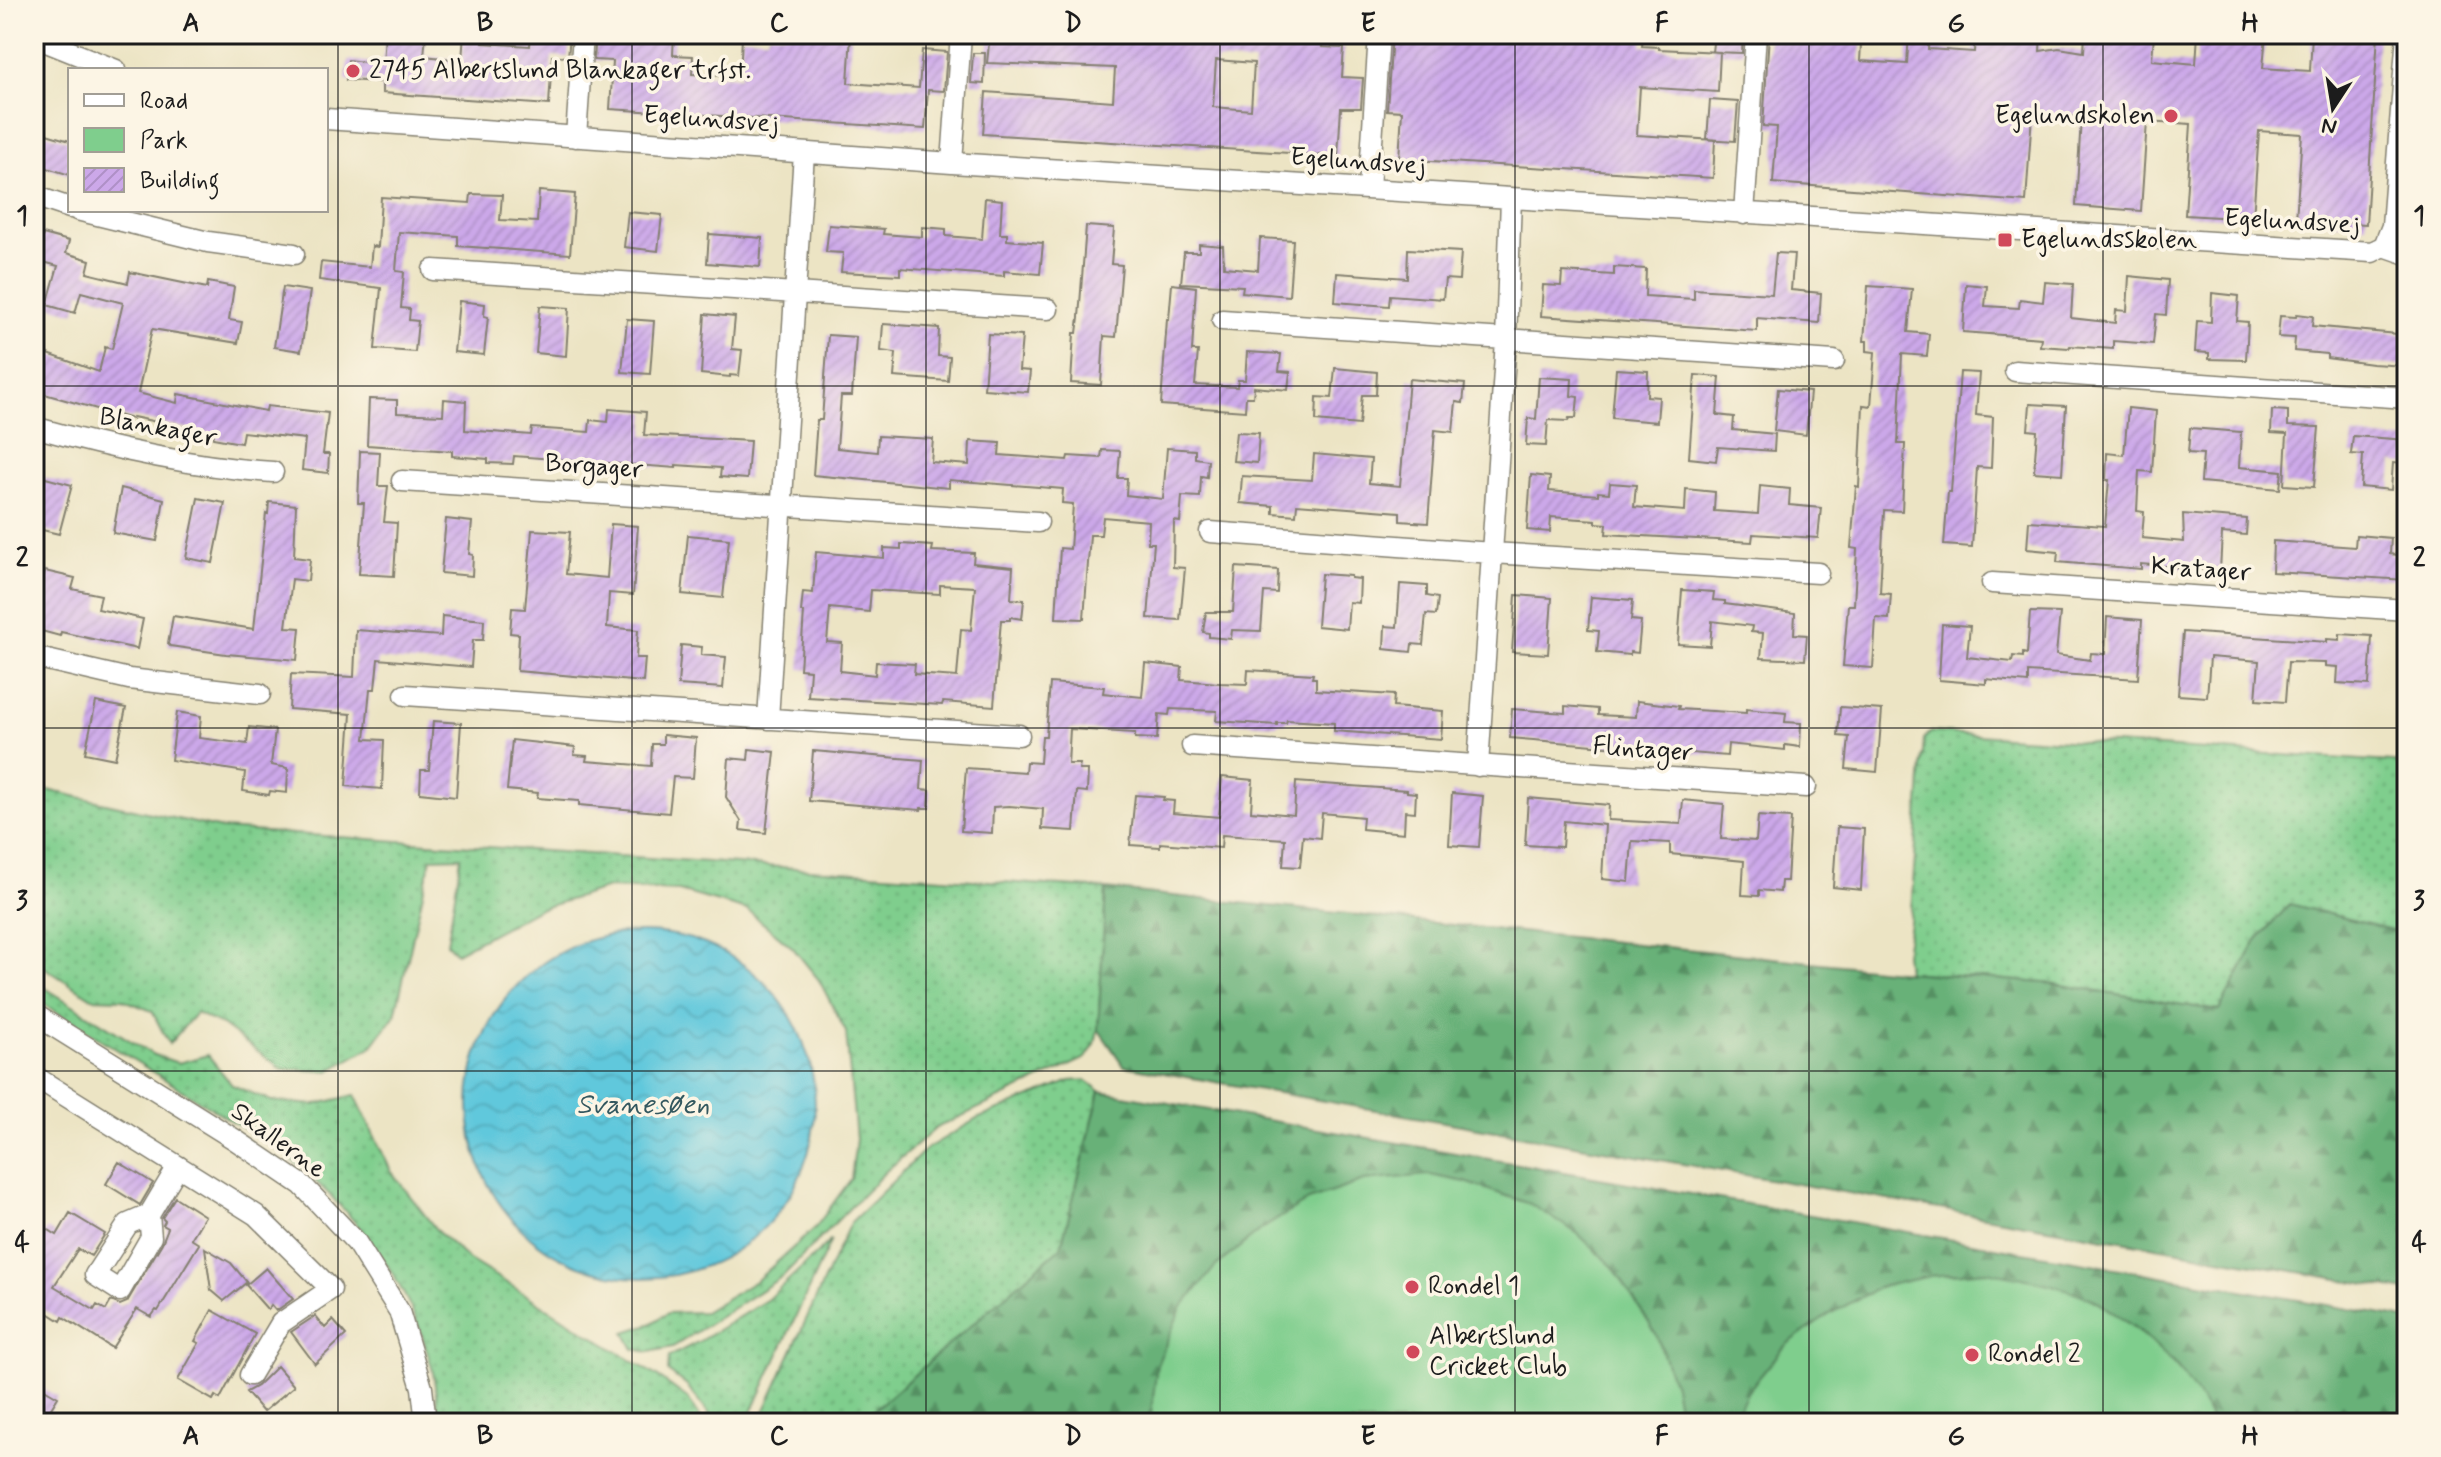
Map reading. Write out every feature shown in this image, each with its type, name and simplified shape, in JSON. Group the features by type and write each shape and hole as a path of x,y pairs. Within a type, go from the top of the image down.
{"street":[{"path":"576,137 583,34"},
{"path":"952,163 961,34"},
{"path":"1369,189 1379,34"},
{"path":"1744,214 1756,34"},
{"name":"Egelundsvej","path":"328,119 952,163 2372,252 2384,246 2392,226 2407,34"},
{"path":"36,44 110,68"},
{"path":"768,719 804,153"},
{"path":"34,196 68,207"},
{"path":"1478,766 1506,340 1511,198"},
{"path":"85,212 208,242 294,254"},
{"name":"Egelundsvej","path":"2384,246 2407,254"},
{"path":"433,270 1048,309"},
{"path":"1222,320 1834,361"},
{"path":"2015,371 2407,398"},
{"name":"Blankager","path":"34,427 194,463 273,472"},
{"name":"Borgager","path":"402,481 1038,522"},
{"path":"1210,532 1818,573"},
{"name":"Kratager","path":"1992,583 2407,610"},
{"path":"34,657 129,679 260,694"},
{"path":"405,695 1019,735"},
{"name":"Flintager","path":"1192,746 1806,787"},
{"name":"Skallerne","path":"34,1014 302,1185 356,1242 399,1311 422,1388 426,1423"},
{"path":"34,1076 256,1215 331,1289 281,1323 250,1375"},
{"path":"149,1215 178,1166"}],"green space":[{"path":"1931,732 2407,763 2407,934 2290,904 2257,940 2219,1011 2056,984 1907,972 1905,953 1924,739"},
{"path":"34,787 222,829 1106,889 1095,1044 1086,1058 936,1128 885,1172 783,1276 673,1347 649,1352 634,1349 625,1332 650,1324 668,1313 704,1312 757,1280 815,1228 851,1179 856,1139 846,1032 819,980 793,948 747,910 679,891 608,888 536,910 456,953 447,944 461,857 431,858 395,1015 371,1047 329,1071 282,1069 222,1025 196,1013 169,1044 152,1011 122,999 92,998 34,961"},
{"path":"1106,889 1907,972 2056,984 2219,1011 2257,940 2290,904 2407,934 2407,1291 1124,1066 1098,1029"},
{"path":"34,981 152,1054 178,1063 208,1055 232,1085 271,1101 314,1105 355,1095 391,1171 438,1232 468,1259 660,1378 687,1398 704,1423 439,1423 432,1368 422,1335 394,1276 356,1224 285,1154 34,998"},
{"path":"1086,1080 1100,1091 1062,1247 859,1423 759,1423 850,1223 926,1149 977,1119 1070,1081"},
{"path":"1100,1091 2407,1319 2407,1423 2212,1423 2176,1365 2141,1332 2095,1300 2048,1284 1986,1271 1930,1276 1880,1287 1830,1314 1786,1345 1748,1391 1732,1423 1681,1423 1674,1386 1656,1334 1613,1267 1578,1234 1530,1204 1465,1182 1429,1175 1364,1181 1309,1200 1262,1229 1215,1267 1157,1365 1150,1423 859,1423 1061,1247"},
{"name":"Rondel 1","path":"1429,1175 1465,1182 1530,1204 1578,1234 1613,1267 1656,1334 1674,1386 1681,1423 1150,1423 1157,1365 1181,1308 1215,1267 1262,1229 1309,1200 1364,1181"},
{"path":"831,1240 747,1423 716,1423 688,1387 668,1371 669,1357 768,1299"},
{"name":"Rondel 2","path":"1986,1271 2054,1286 2080,1294 2103,1306 2147,1339 2173,1364 2195,1392 2212,1423 1732,1423 1748,1391 1786,1345 1830,1314 1880,1287 1930,1276"}],"water":[{"name":"Svanesøen","path":"642,932 676,936 708,945 752,971 776,995 802,1039 811,1071 815,1105 811,1139 802,1171 776,1215 752,1239 708,1265 676,1274 642,1278 608,1274 576,1265 532,1239 508,1215 482,1171 473,1139 469,1105 473,1071 482,1039 508,995 532,971 576,945 608,936"}],"building":[{"path":"385,34 426,34 424,56 462,60 464,34 484,34 483,43 530,46 531,34 570,34 568,57 552,56 549,105 382,93 382,82 346,80 348,60 383,64"},
{"path":"596,34 674,34 673,55 693,56 692,74 740,77 742,37 851,34 848,83 919,88 922,50 947,52 944,91 928,90 925,129 610,109 613,61 594,60"},
{"path":"990,34 1136,34 1177,39 1177,34 1323,34 1322,47 1344,48 1342,77 1363,78 1361,108 1341,108 1338,156 983,134 986,92 1113,101 1115,68 987,63","holes":["1216,60 1254,63 1251,110 1213,107"]},
{"path":"1392,34 1486,34 1486,37 1533,40 1533,34 1643,34 1642,46 1720,52 1718,92 1640,87 1637,135 1715,140 1713,178 1399,159 1402,111 1387,110"},
{"path":"1714,34 1743,34 1742,53 1712,52"},
{"name":"Egelundskolen","path":"1769,34 1821,39 1821,34 1841,34 1841,43 1861,44 1860,61 1907,64 1909,34 1929,34 1928,49 1974,52 1975,34 2041,34 2040,51 2059,48 2084,52 2085,34 2154,34 2152,60 2196,64 2198,34 2266,34 2263,68 2310,71 2312,34 2378,34 2366,224 2296,220 2302,134 2259,131 2253,219 2185,215 2191,124 2147,121 2141,211 2076,206 2081,117 2032,114 2026,202 1773,183 1777,127 1763,126"},
{"path":"973,53 985,53 984,84 971,83"},
{"path":"1710,100 1738,102 1735,141 1707,139"},
{"path":"43,133 68,140 68,174 34,164"},
{"path":"539,191 575,194 570,254 458,246 458,236 399,232 396,271 404,272 401,308 410,309 409,320 418,321 415,352 375,349 381,288 319,280 321,262 370,267 372,246 378,247 381,197 470,203 471,194 502,195 500,220 537,222"},
{"path":"985,198 1002,200 1000,234 1007,234 1007,240 1043,243 1040,274 1004,271 1004,276 900,268 900,275 841,272 843,253 826,252 829,225 884,229 883,234 922,237 922,227 946,229 946,236 982,239"},
{"path":"628,212 662,215 658,251 624,247"},
{"path":"1086,226 1114,228 1111,264 1122,265 1116,337 1104,336 1101,385 1071,383"},
{"path":"43,234 69,241 66,253 90,260 87,273 128,283 130,272 207,288 208,282 234,287 229,320 242,322 238,343 152,329 138,393 177,403 178,394 266,411 267,406 328,413 323,454 329,454 328,473 302,470 305,439 243,432 241,443 213,438 214,434 132,419 34,391 34,349 99,372 105,347 112,349 123,303 81,292 75,313 47,305 58,266 36,260"},
{"path":"709,234 762,238 760,267 707,263"},
{"path":"1260,238 1293,240 1289,296 1242,292 1243,286 1181,283 1184,252 1199,252 1199,244 1223,246 1224,267 1258,270"},
{"path":"1408,249 1461,252 1459,280 1445,279 1443,299 1390,295 1389,306 1335,302 1337,273 1407,278"},
{"path":"1776,253 1794,254 1791,290 1821,293 1819,323 1757,318 1757,331 1541,316 1543,285 1561,286 1562,272 1614,275 1614,267 1646,269 1645,296 1694,299 1694,289 1772,294"},
{"path":"2129,276 2168,280 2166,315 2156,314 2153,344 2113,341 2113,349 2069,348 2040,346 2041,338 1963,332 1966,284 1987,286 1985,306 2019,308 2020,299 2043,302 2045,282 2073,284 2071,318 2115,323 2116,310 2127,311"},
{"path":"1172,284 1196,287 1192,351 1198,351 1195,385 1237,387 1238,380 1245,380 1247,352 1281,354 1279,371 1290,372 1288,390 1254,387 1253,397 1246,397 1245,411 1161,405"},
{"path":"1868,286 1912,289 1908,332 1929,334 1927,356 1902,354 1898,444 1905,444 1902,511 1884,510 1880,593 1891,594 1889,619 1876,618 1873,668 1843,666 1848,605 1854,605 1857,549 1851,548 1856,486 1859,487 1863,405 1871,406 1875,352 1867,351 1867,341 1864,341"},
{"path":"283,287 310,291 301,351 274,347"},
{"path":"2212,293 2239,296 2237,321 2248,322 2246,360 2209,359 2209,353 2195,352 2197,321 2211,322"},
{"path":"459,301 485,304 484,316 488,317 484,355 454,352"},
{"path":"540,306 569,308 566,356 536,353"},
{"path":"705,314 735,317 732,349 742,350 739,376 701,374"},
{"path":"2297,314 2313,316 2312,326 2407,335 2407,366 2372,364 2327,358 2327,354 2294,351 2295,338 2278,337 2280,316 2296,317"},
{"path":"627,319 654,321 650,374 622,372"},
{"path":"883,324 939,328 938,356 950,357 948,381 894,377 896,353 881,351"},
{"path":"988,334 1022,336 1019,370 1030,371 1028,392 984,389"},
{"path":"828,335 856,337 852,396 841,396 837,448 877,452 878,436 933,439 931,462 969,465 970,441 1000,443 999,455 1067,460 1068,456 1101,458 1102,450 1120,451 1118,478 1127,478 1126,495 1163,499 1167,448 1195,450 1195,458 1208,460 1207,477 1201,476 1200,497 1182,496 1180,522 1174,521 1173,567 1185,568 1180,620 1148,618 1154,543 1148,543 1149,521 1103,517 1101,535 1090,535 1084,619 1056,618 1060,548 1070,549 1073,504 1062,503 1063,489 949,480 949,488 813,475 817,420 822,420"},
{"path":"1335,368 1377,372 1376,395 1362,395 1359,425 1316,421 1317,397 1332,398"},
{"path":"1616,369 1648,371 1647,396 1659,397 1657,422 1612,418"},
{"path":"1960,372 1979,373 1976,415 1993,417 1991,468 1977,467 1972,547 1944,545"},
{"path":"1695,375 1720,377 1717,415 1734,417 1733,430 1775,434 1774,451 1718,447 1716,461 1689,458"},
{"path":"1539,377 1572,379 1571,396 1578,397 1576,418 1569,418 1568,421 1548,420 1546,446 1526,445 1528,418 1536,419"},
{"path":"1409,379 1465,384 1463,403 1456,402 1453,432 1435,430 1428,523 1400,521 1400,512 1297,504 1296,515 1273,513 1273,506 1240,503 1242,476 1312,480 1314,454 1371,459 1369,483 1400,486"},
{"path":"1778,389 1810,392 1806,435 1774,431"},
{"path":"369,399 397,400 397,413 443,415 444,399 466,401 465,430 531,435 532,428 589,432 590,420 608,422 609,409 646,412 644,435 750,441 747,479 720,477 721,468 676,465 676,468 514,456 513,464 488,463 488,459 452,456 452,451 367,445"},
{"path":"2030,404 2066,406 2062,474 2034,472 2037,431 2028,430"},
{"path":"2128,408 2156,411 2152,472 2139,471 2137,511 2144,512 2142,538 2184,542 2183,514 2247,519 2246,535 2222,533 2220,571 2141,564 2141,569 2057,562 2058,552 2027,549 2029,521 2105,526 2109,480 2106,480 2107,453 2124,455"},
{"path":"2272,410 2288,411 2288,426 2319,427 2314,487 2284,485 2287,434 2271,433"},
{"path":"2190,428 2241,432 2239,467 2282,471 2280,489 2201,482 2203,454 2188,453"},
{"path":"1236,432 1259,433 1257,463 1233,461"},
{"path":"2353,436 2407,440 2407,464 2393,463 2391,490 2361,487 2363,455 2351,454"},
{"path":"360,451 380,452 378,486 388,486 384,522 397,523 394,576 359,574 364,503 358,503"},
{"path":"34,475 72,485 59,534 34,528 37,503 34,502"},
{"path":"1531,475 1550,477 1549,491 1598,495 1598,492 1609,493 1610,483 1636,485 1634,507 1685,511 1686,489 1715,492 1714,511 1758,514 1760,486 1790,489 1789,505 1821,508 1818,538 1753,534 1752,542 1606,534 1607,524 1596,523 1596,520 1551,517 1550,532 1527,530"},
{"path":"121,488 164,499 157,541 113,533"},
{"path":"198,498 225,503 213,563 186,558"},
{"path":"269,502 296,505 294,557 310,559 308,581 292,579 286,627 300,628 297,660 170,646 173,616 254,629"},
{"path":"446,519 472,522 469,554 473,555 472,576 441,573"},
{"path":"611,524 638,526 633,595 609,593 607,627 638,630 636,658 645,658 643,682 517,671 519,634 510,633 512,608 525,609 532,530 570,532 566,574 607,578"},
{"path":"688,535 729,539 723,598 682,594"},
{"path":"2356,535 2391,538 2390,554 2407,556 2407,580 2272,572 2273,541 2355,547"},
{"path":"901,544 933,546 932,551 974,553 973,563 1013,567 1011,599 1024,600 1022,619 1010,617 1010,620 1001,620 994,706 808,697 810,670 800,669 804,612 801,612 803,592 813,593 816,552 884,558 884,548 901,549","holes":["940,585 975,587 971,630 961,629 957,677 914,674 915,664 876,662 875,675 840,671 842,643 827,642 830,608 869,612 871,590 940,594"]},
{"path":"1236,567 1278,570 1277,593 1264,592 1261,631 1232,630 1231,639 1209,637 1209,633 1203,632 1206,612 1233,612"},
{"path":"45,571 75,578 72,589 101,595 98,609 143,619 137,649 34,629 34,591 39,593"},
{"path":"1321,574 1360,579 1359,603 1349,602 1347,629 1317,626"},
{"path":"1400,584 1427,586 1427,596 1438,598 1436,615 1426,614 1423,645 1412,644 1411,652 1384,649 1385,626 1397,627"},
{"path":"1682,590 1714,592 1713,600 1725,601 1725,604 1795,613 1794,634 1807,635 1805,660 1761,658 1763,633 1751,632 1752,626 1712,621 1710,646 1678,644"},
{"path":"1516,595 1552,598 1548,654 1512,652"},
{"path":"1591,597 1633,600 1631,620 1641,621 1638,653 1597,652 1599,631 1588,630"},
{"path":"2030,612 2060,613 2056,655 2090,660 2091,653 2105,654 2107,617 2142,620 2138,679 2028,672 2028,683 1986,679 1986,684 1939,680 1942,624 1970,626 1967,657 2012,662 2013,656 2023,657 2023,653 2027,654"},
{"path":"442,616 484,620 483,640 473,640 471,667 378,659 375,689 370,689 365,739 384,740 382,789 346,786 351,714 289,709 291,674 354,677 356,630 441,636"},
{"path":"2183,632 2327,642 2327,639 2340,640 2340,634 2372,636 2369,685 2337,683 2338,667 2325,666 2325,663 2288,662 2285,702 2256,700 2259,661 2210,657 2207,697 2178,695"},
{"path":"681,645 702,647 701,655 726,657 723,688 678,685"},
{"path":"1145,663 1182,667 1181,680 1219,683 1247,684 1248,670 1313,674 1316,690 1394,695 1393,707 1443,711 1441,739 1334,731 1334,723 1287,720 1277,725 1216,721 1217,711 1170,709 1169,715 1159,714 1157,739 1135,738 1135,733 1070,729 1068,764 1080,764 1079,770 1088,770 1087,792 1077,791 1074,831 1042,829 1043,809 1009,806 993,807 992,833 961,831 966,768 1025,772 1026,762 1040,763 1042,736 1046,736 1050,683 1104,687 1103,693 1142,697"},
{"path":"1637,701 1679,706 1678,709 1746,713 1746,709 1786,713 1785,722 1801,723 1800,747 1785,745 1785,750 1728,744 1727,756 1510,738 1512,709 1565,713 1565,706 1598,709 1598,715 1636,717"},
{"path":"96,702 126,708 115,759 85,753"},
{"path":"1840,707 1882,710 1877,772 1846,769 1849,737 1838,736"},
{"path":"177,712 201,716 199,738 247,744 249,727 275,730 271,765 288,768 287,793 270,791 269,795 243,791 245,772 171,760"},
{"path":"433,721 461,723 456,797 420,793 421,770 429,770"},
{"path":"663,735 696,738 693,778 673,777 669,813 579,805 579,801 537,798 538,793 507,790 512,740 575,747 574,755 587,756 586,761 651,766 652,744 663,744"},
{"path":"749,749 775,752 766,833 740,830 741,821 726,797 729,758 748,760"},
{"path":"813,751 923,760 921,789 930,790 929,808 921,810 809,801"},
{"path":"1222,777 1253,780 1251,811 1294,815 1296,782 1407,790 1416,793 1415,812 1405,811 1404,833 1362,829 1363,817 1322,813 1320,838 1303,836 1300,867 1283,866 1285,839 1222,835 1221,848 1160,843 1160,847 1130,845 1135,795 1164,797 1163,800 1174,801 1173,813 1219,817"},
{"path":"1452,793 1483,796 1479,847 1449,845"},
{"path":"1528,798 1609,805 1608,820 1681,824 1683,800 1724,804 1721,839 1756,841 1758,816 1791,818 1787,881 1781,881 1780,892 1759,890 1759,896 1742,895 1744,861 1670,854 1670,843 1632,841 1629,882 1602,879 1605,825 1564,821 1562,847 1525,845"},
{"path":"1837,827 1864,829 1861,890 1833,887"},
{"path":"119,1162 153,1183 140,1205 106,1184"},
{"path":"175,1197 205,1216 191,1239 199,1244 158,1311 151,1317 137,1309 112,1348 63,1317 61,1321 34,1304 34,1251 47,1229 57,1235 70,1213 105,1234 91,1256 78,1249 54,1286 94,1310 97,1305 106,1310 111,1301 120,1305 127,1302 162,1243 168,1228 163,1225 165,1221 162,1218"},
{"path":"205,1248 231,1263 247,1282 224,1301 211,1290"},
{"path":"266,1268 293,1299 276,1311 271,1305 268,1310 246,1285"},
{"path":"212,1310 255,1334 220,1399 215,1396 213,1400 178,1380 199,1343 195,1341"},
{"path":"315,1316 325,1328 333,1320 346,1335 315,1364 291,1332"},
{"path":"277,1366 294,1386 263,1412 246,1392 257,1386"},
{"path":"34,1383 58,1397 42,1423 34,1423"}],"place":[{"name":"2745 Albertslund Blankager trfst.","path":"353,71"},
{"name":"Egelundskolen","path":"2171,116"},
{"name":"Egelundsskolen","path":"2005,240"},
{"name":"Rondel 1","path":"1412,1287"},
{"name":"Albertslund Cricket Club","path":"1413,1352"},
{"name":"Rondel 2","path":"1972,1355"}]}
